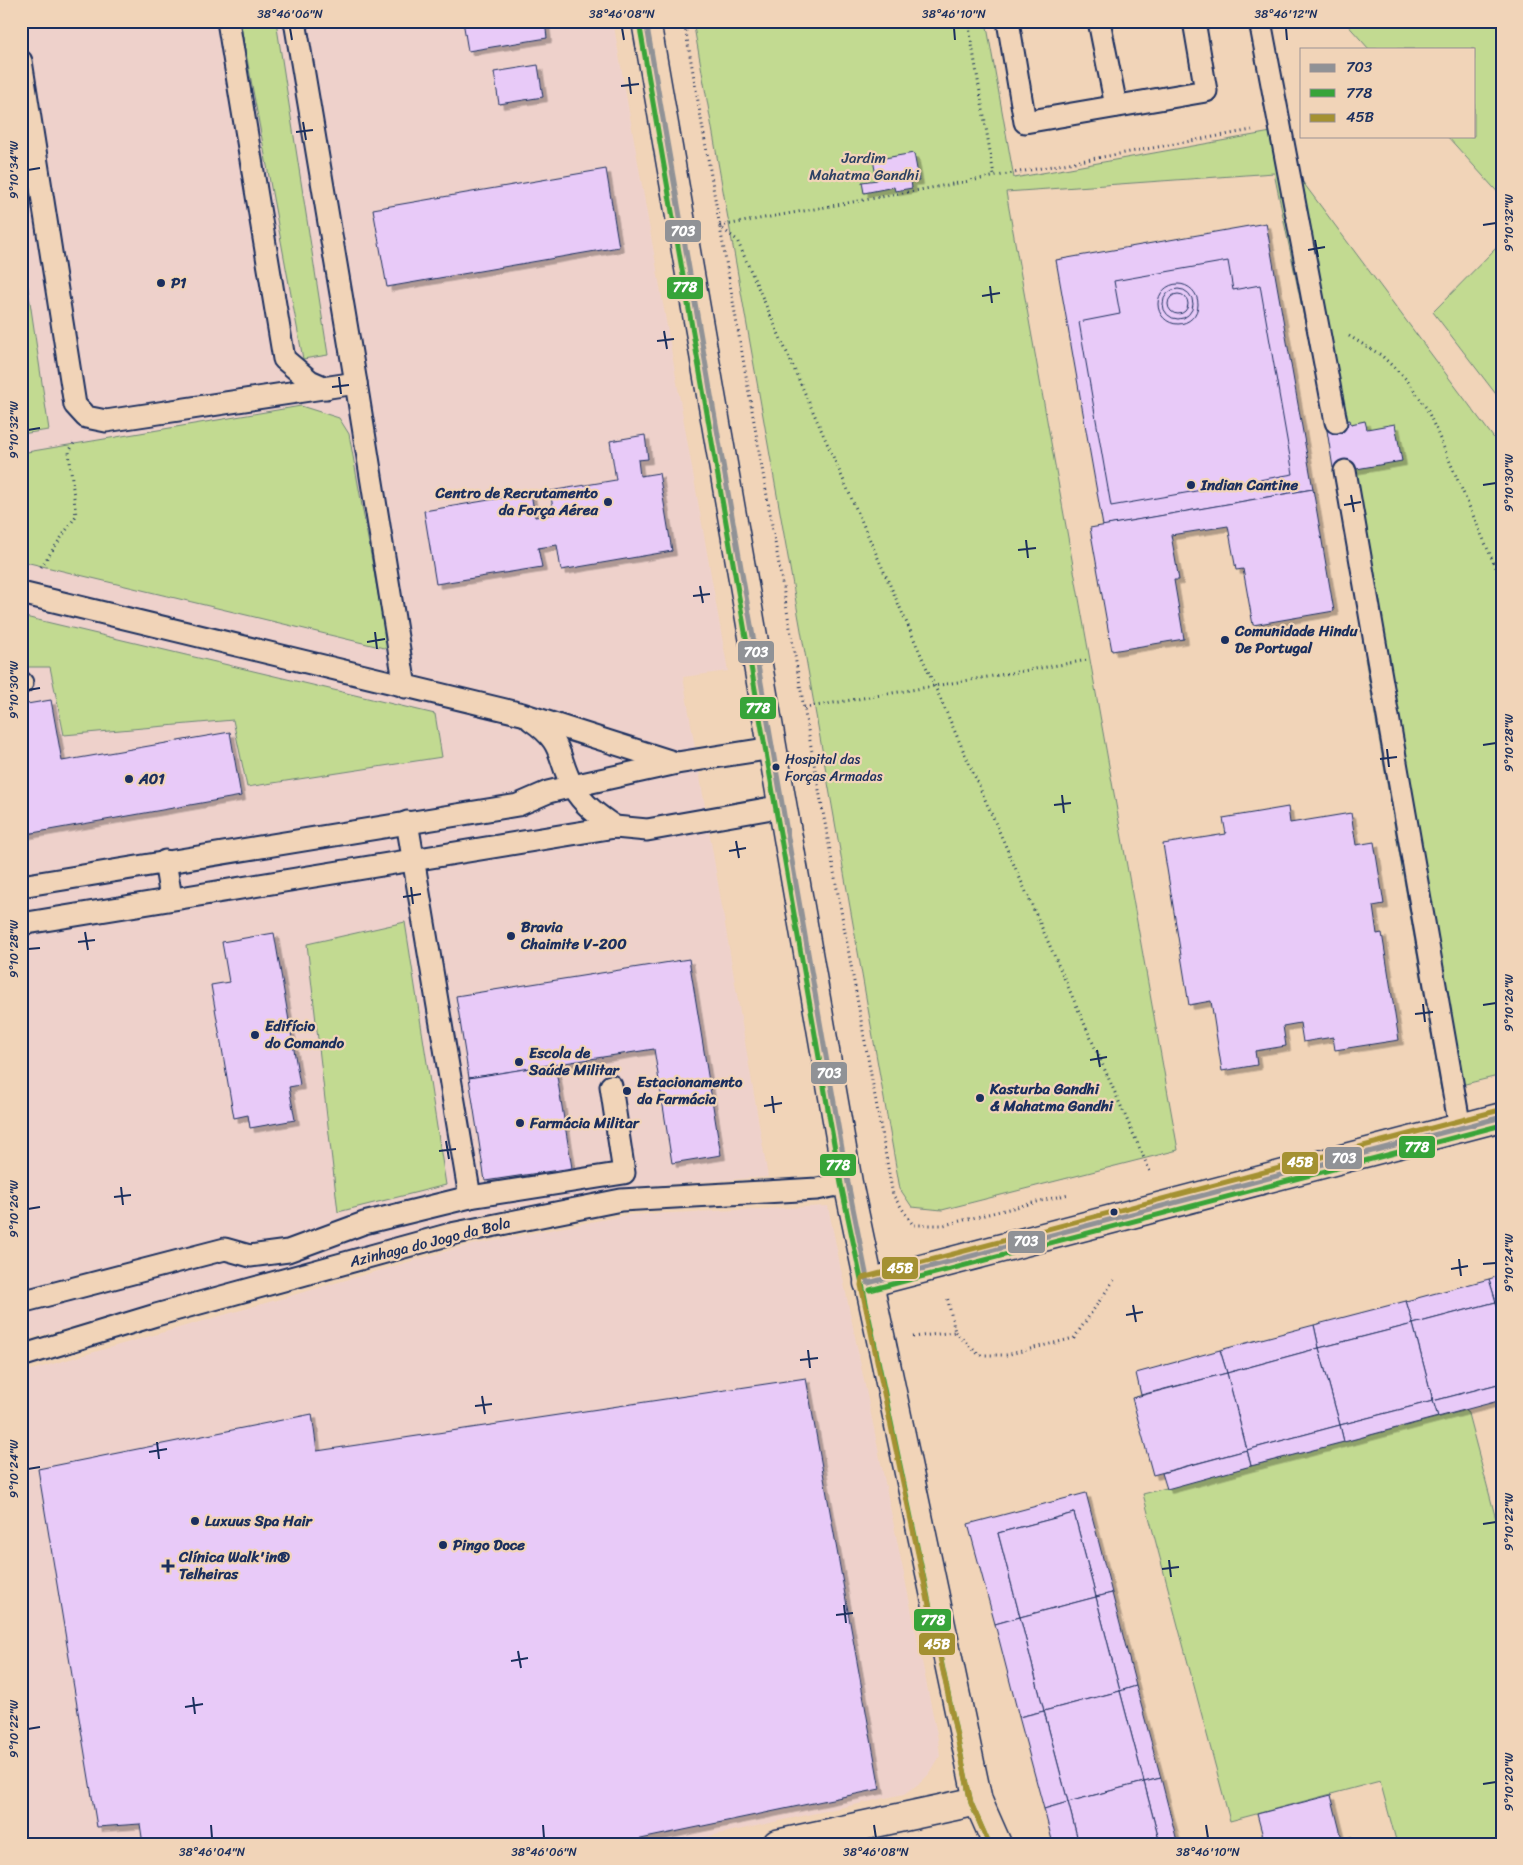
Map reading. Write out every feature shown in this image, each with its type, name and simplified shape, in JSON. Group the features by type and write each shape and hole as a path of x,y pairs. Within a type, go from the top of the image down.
{"street":[{"path":"646,21 848,1183 978,1801 997,1844"},
{"path":"868,1283 1502,1117"},
{"path":"777,1844 978,1801"}],"lane":[{"path":"228,21 284,359 310,382 326,388"},
{"path":"295,21 356,383 404,687"},
{"path":"1008,21 1025,122 1206,91 1194,21"},
{"path":"1100,21 1116,106"},
{"path":"1260,21 1336,422"},
{"path":"21,62 75,405 86,417 106,421 356,383"},
{"path":"1345,471 1460,1128"},
{"path":"21,593 522,714 678,763"},
{"path":"522,714 546,731 560,749 572,786 584,803 615,827"},
{"path":"21,886 518,805 548,792 572,786 678,763 773,748"},
{"path":"21,924 615,827 647,830 783,806"},
{"path":"407,822 470,1196"},
{"path":"165,862 171,898"},
{"path":"21,1302 225,1249 250,1256 288,1250 364,1222 470,1196 624,1174 611,1086"},
{"name":"Azinhaga do Jogo da Bola","path":"21,1356 156,1316 452,1234 621,1200 817,1189 848,1183"}],"path":[{"path":"684,21 804,708 893,1194 912,1224 944,1225 1076,1192"},
{"path":"968,21 994,175"},
{"path":"719,226 1280,125"},
{"path":"719,226 736,240 1152,1174"},
{"path":"1317,325 1350,337 1380,355 1407,380 1427,409 1502,582"},
{"path":"36,575 76,516 69,452 86,417"},
{"path":"804,708 1088,660"},
{"path":"1142,1176 1160,1172"},
{"path":"955,1332 979,1355 1006,1355 1074,1338 1114,1280"}],"shaded area":[{"path":"21,21 613,21 728,671 683,677 768,1177 619,1188 454,1220 21,1341"},
{"name":"Pingo Doce","path":"828,1206 938,1739 940,1756 930,1773 920,1783 904,1794 673,1844 29,1844 21,1841 21,1373 461,1247 627,1215"}],"green space":[{"path":"240,21 276,21 328,355 303,359"},
{"name":"Jardim Mahatma Gandhi","path":"693,21 986,21 1014,178 1288,129 1296,173 1502,449 1502,1075 1441,1090 1365,658 1369,657 1326,424 1274,173 1006,192 1178,1150 942,1210 912,1207 900,1189"},
{"path":"1344,21 1502,21 1502,197 1449,138 1476,138 1476,48 1368,48"},
{"path":"21,241 49,430 21,434"},
{"path":"1502,242 1502,402 1433,312"},
{"path":"301,406 339,418 349,434 388,649 21,561 21,453"},
{"path":"21,616 435,714 442,757 247,787 233,720 64,735 50,667 21,667"},
{"path":"405,922 446,1185 338,1212 307,944"},
{"path":"1467,1410 1502,1542 1502,1844 1397,1844 1380,1781 1230,1821 1143,1494"}],"building":[{"path":"463,21 545,21 547,38 468,51"},
{"path":"538,65 543,97 499,104 494,72"},
{"path":"914,153 919,180 911,181 912,188 895,191 894,187 864,193 862,182 877,180 873,160"},
{"path":"606,169 619,247 387,287 373,209"},
{"path":"1266,223 1313,489 1103,526 1056,260"},
{"path":"1228,261 1233,290 1260,285 1293,474 1111,506 1079,322 1120,314 1114,281"},
{"path":"1178,284 1192,290 1198,304 1192,318 1178,324 1164,318 1158,304 1164,290"},
{"path":"1178,289 1184,290 1192,298 1192,310 1184,318 1178,319 1172,318 1164,310 1163,304 1164,298 1172,290"},
{"path":"1178,294 1185,297 1188,304 1185,311 1178,314 1171,311 1168,304 1171,297"},
{"path":"1350,420 1351,424 1365,421 1367,429 1395,424 1402,461 1345,471 1339,467 1333,468 1326,424"},
{"name":"Centro de Recrutamento da Força Aérea","path":"645,435 648,459 638,460 640,476 659,473 672,551 561,570 557,545 538,548 542,567 436,584 424,511 531,493 535,517 554,514 550,491 616,480 610,441"},
{"path":"1313,489 1334,611 1253,625 1243,569 1236,570 1228,526 1171,535 1179,580 1174,580 1184,639 1112,651 1090,528"},
{"name":"A01","path":"51,700 62,761 230,732 241,796 21,835 21,705"},
{"path":"1288,807 1290,823 1351,813 1356,845 1374,842 1384,904 1373,906 1377,934 1382,933 1399,1040 1335,1050 1333,1037 1303,1042 1300,1023 1283,1026 1286,1046 1255,1051 1257,1065 1222,1071 1211,1001 1189,1005 1163,844 1226,834 1223,818"},
{"name":"Edifício do Comando","path":"274,933 300,1085 289,1087 295,1120 250,1128 248,1115 234,1118 211,985 229,982 222,942"},
{"name":"Escola de Saúde Militar","path":"689,959 721,1155 672,1163 654,1049 469,1078 456,996"},
{"name":"Farmácia Militar","path":"555,1064 572,1168 485,1181 469,1078"},
{"path":"1502,1275 1502,1300 1496,1302 1489,1279"},
{"path":"1489,1279 1496,1302 1413,1324 1406,1301"},
{"path":"1502,1300 1502,1325 1496,1302"},
{"path":"1406,1301 1413,1324 1319,1348 1314,1325"},
{"path":"1496,1302 1502,1325 1502,1383 1433,1401 1413,1324"},
{"path":"1413,1324 1433,1401 1340,1425 1319,1348"},
{"path":"1314,1325 1319,1348 1227,1373 1220,1350"},
{"path":"1319,1348 1340,1425 1247,1450 1227,1373"},
{"path":"1220,1350 1227,1373 1141,1395 1136,1373"},
{"path":"1227,1373 1247,1450 1153,1475 1132,1398"},
{"name":"Pingo Doce","path":"806,1378 880,1789 617,1844 143,1844 140,1824 97,1827 38,1469 312,1414 317,1451"},
{"path":"1502,1383 1502,1400 1438,1417 1433,1401"},
{"path":"1433,1401 1438,1417 1344,1442 1340,1425"},
{"path":"1340,1425 1344,1442 1251,1466 1247,1450"},
{"path":"1247,1450 1251,1466 1167,1489 1162,1473"},
{"path":"1086,1493 1112,1593 1096,1597 1074,1513 998,1533 1020,1617 995,1624 968,1524"},
{"path":"1074,1513 1096,1597 1020,1617 998,1533"},
{"path":"1112,1593 1136,1686 1120,1691 1096,1597"},
{"path":"1096,1597 1120,1691 1044,1711 1020,1617"},
{"path":"1020,1617 1044,1711 1019,1717 995,1624"},
{"path":"1136,1686 1161,1778 1144,1782 1120,1691"},
{"path":"1120,1691 1144,1782 1068,1802 1044,1711"},
{"path":"1044,1711 1068,1802 1044,1809 1019,1717"},
{"path":"1161,1778 1177,1841 1167,1844 1160,1844 1144,1782"},
{"path":"1144,1782 1160,1844 1079,1844 1068,1802"},
{"path":"1331,1795 1342,1839 1352,1837 1353,1844 1265,1844 1257,1814"},
{"path":"1068,1802 1079,1844 1053,1844 1044,1809"}],"transit line":[{"name":"703","path":"646,21 848,1183 868,1283"},
{"name":"778","path":"639,22 841,1184 971,1803 989,1844"},
{"name":"45B","path":"989,1844 971,1803 861,1285 862,1278 1500,1110"},
{"name":"703","path":"868,1283 1502,1117"},
{"name":"778","path":"870,1290 1502,1125"}],"place":[{"name":"P1","path":"161,283"},
{"name":"Indian Cantine","path":"1191,485"},
{"name":"Centro de Recrutamento da Força Aérea","path":"608,502"},
{"name":"Comunidade Hindu De Portugal","path":"1225,640"},
{"name":"Hospital das Forças Armadas","path":"776,767"},
{"name":"A01","path":"129,779"},
{"name":"Bravia Chaimite V-200","path":"511,936"},
{"name":"Edifício do Comando","path":"255,1035"},
{"name":"Escola de Saúde Militar","path":"519,1062"},
{"name":"Estacionamento da Farmácia","path":"627,1091"},
{"name":"Kasturba Gandhi & Mahatma Gandhi","path":"980,1098"},
{"name":"Farmácia Militar","path":"520,1123"},
{"name":"Luxuus Spa Hair","path":"195,1521"},
{"name":"Pingo Doce","path":"443,1545"},
{"name":"Clínica Walk'in® Telheiras","path":"168,1566"}]}
